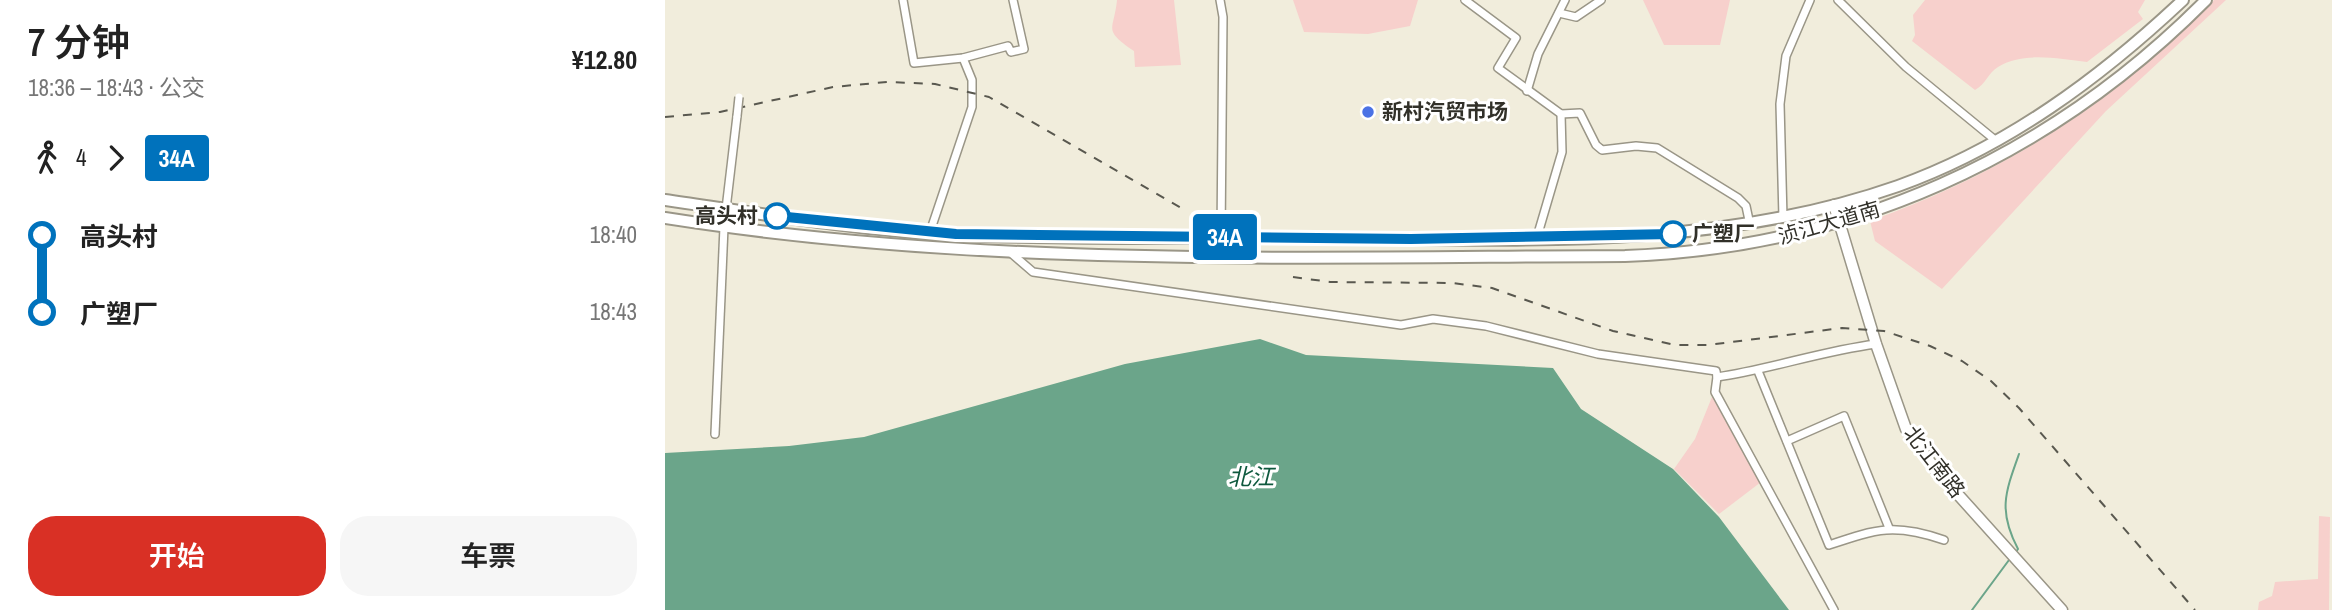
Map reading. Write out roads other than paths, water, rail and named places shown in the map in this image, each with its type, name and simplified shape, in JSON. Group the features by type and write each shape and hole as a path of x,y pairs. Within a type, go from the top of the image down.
{"main road":[{"name":"浈江大道南","path":"665,200 803,220 930,232 1010,235 1537,237 1680,234 1750,225 1834,205 1900,185 1996,141 2085,84 2137,43 2183,0"},
{"name":"浈江大道南","path":"665,218 836,242 1011,253 1221,256 1655,255 1748,244 1839,222 1930,191 2023,145 2096,95 2206,0"},
{"path":"724,227 726,209"},
{"path":"1010,235 1011,253"},
{"path":"1221,237 1221,256"}],"street":[{"path":"904,0 914,64 963,58 1008,47 1010,52 1024,49 1013,0"},
{"path":"1220,0 1223,17 1221,237"},
{"path":"1465,0 1516,38 1498,68 1527,91 1561,114 1580,113 1596,145 1602,150 1636,146 1663,151 1738,198 1746,206 1750,225"},
{"path":"1527,91 1538,54 1565,0"},
{"path":"1559,13 1576,16 1601,0"},
{"path":"1783,218 1780,104 1786,56 1810,0"},
{"path":"1839,0 1925,84 1996,141"},
{"path":"930,232 972,107 972,80 963,58"},
{"path":"726,209 739,97"},
{"path":"1537,237 1562,152 1561,114"},
{"name":"北江南路","path":"1834,205 1896,407 1920,449 2062,610"},
{"path":"715,434 724,227"},
{"path":"1011,253 1033,272 1401,325 1433,318 1486,326 1598,354 1716,371 1715,392 1834,610"},
{"path":"1717,377 1759,371 1810,355 1876,344"},
{"path":"1759,371 1829,545 1889,528 1920,532 1944,540"},
{"path":"1787,441 1844,416 1889,528"}],"water":[{"name":"北江","path":"1260,339 1306,355 1553,368 1581,409 1673,469 1719,517 1789,610 665,610 665,453 789,446 864,437 1125,364"}],"waterway":[{"path":"2016,552 2018,549 2008,524 2006,502 2019,454"},
{"path":"1972,610 2009,560"}],"railway":[{"path":"665,117 720,112 833,87 887,82 935,84 989,97 1183,209"},
{"path":"1293,277 1330,282 1452,283 1492,288 1613,331 1675,345 1708,345 1842,328 1884,331 1930,346 1962,361 1991,381 2019,408 2195,610"}],"place":[{"name":"新村汽贸市场","path":"1368,112"},
{"name":"高头村","path":"777,216"},
{"name":"广塑厂","path":"1673,234"}]}
